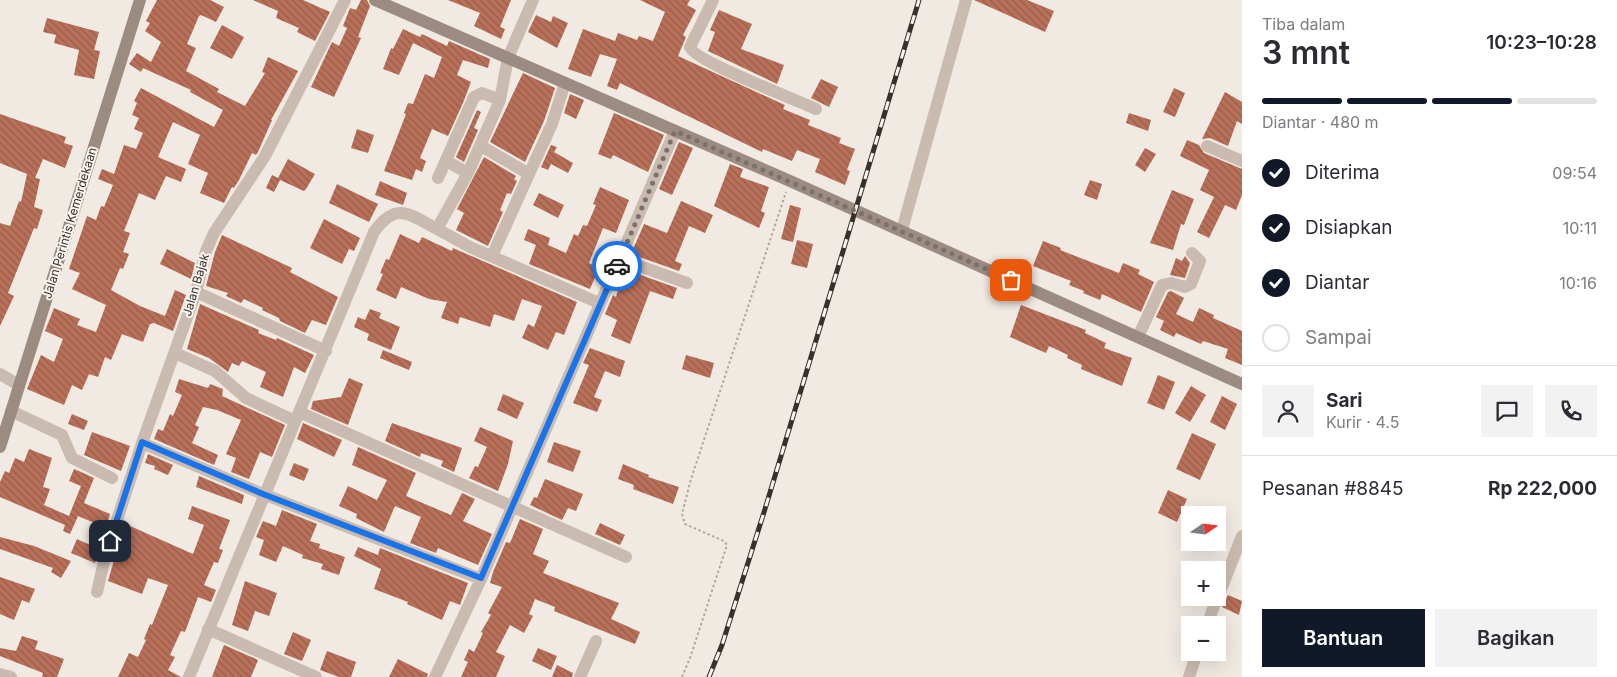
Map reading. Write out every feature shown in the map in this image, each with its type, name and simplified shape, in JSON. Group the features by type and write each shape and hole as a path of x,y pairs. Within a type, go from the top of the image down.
{"street":[{"name":"Jalan Perintis Kemerdekaan","path":"0,447 7,413 19,385 140,0"},
{"name":"Jalan Bajak","path":"97,592 105,557 142,442 196,292 206,251 214,233 265,156 344,0"},
{"path":"375,0 902,230 1242,384"},
{"path":"437,229 481,146 500,100 508,58 532,0"},
{"path":"713,0 690,47 692,53 816,109"},
{"path":"902,230 966,0"},
{"path":"492,256 552,124 565,83"},
{"path":"438,178 474,97 482,93 500,100"},
{"path":"435,677 481,578 675,131"},
{"path":"481,146 529,174"},
{"path":"1207,146 1242,161"},
{"path":"446,161 468,173"},
{"path":"189,677 263,494 326,351 374,232 382,220 388,215 398,212 407,213 492,256 600,303"},
{"path":"1138,337 1162,285 1171,283 1185,287 1191,284 1200,261 1192,253"},
{"path":"620,259 686,283"},
{"path":"196,292 326,351"},
{"path":"175,353 215,371 246,398 297,417 626,557"},
{"path":"0,374 19,385"},
{"path":"7,413 62,435 72,458 112,478"},
{"path":"142,442 263,494 481,578"},
{"path":"1226,575 1242,536"},
{"path":"208,629 316,677"},
{"path":"580,677 596,641"},
{"path":"1189,677 1194,661"},
{"path":"0,674 12,677"}],"path":[{"path":"682,677 727,545 724,541 685,524 682,514 691,479 790,181"}],"building":[{"path":"157,0 210,0 224,7 216,22 201,15 199,16 187,44 196,48 186,71 219,89 217,92 245,106 265,73 262,72 268,57 298,71 271,120 258,152 256,155 252,153 239,180 234,188 232,187 224,203 200,193 208,173 188,164 200,135 173,122 158,157 186,169 181,182 166,176 155,200 139,193 124,231 130,233 123,252 129,254 123,269 120,268 111,290 140,306 165,316 175,290 186,295 173,331 154,323 150,324 143,342 122,334 111,360 105,357 98,377 89,374 82,390 72,385 64,405 27,389 41,355 54,362 63,339 45,331 54,308 80,319 77,325 96,332 106,305 72,289 80,273 69,269 87,216 96,220 101,206 104,207 113,185 98,179 102,169 114,174 124,145 136,149 143,133 134,129 139,118 132,115 137,103 134,101 141,88 214,127 223,110 190,92 191,90 143,68 141,72 129,64 137,53 151,62 161,42 145,31 150,23 146,21"},
{"path":"253,0 303,0 330,12 315,41 297,32 299,28 276,18 278,11"},
{"path":"361,0 367,0 370,6 358,37 361,38 334,97 311,87 332,42 339,46 347,28 343,26 350,8 356,10"},
{"path":"448,0 511,0 500,27 505,29 501,39 474,26 480,13"},
{"path":"640,0 690,0 687,5 696,10 683,35 686,37 678,56 785,105 783,109 810,120 808,125 841,138 839,143 855,149 847,170 850,171 845,185 815,172 820,159 797,150 792,161 763,149 762,152 620,83 617,90 607,86 617,59 600,54 591,77 568,69 583,29 615,41 618,33 637,40 639,36 653,41 665,12"},
{"path":"974,0 1027,0 1054,11 1045,32"},
{"path":"719,10 752,24 741,49 784,65 777,84 708,51 715,32 710,30"},
{"path":"536,15 551,22 553,16 568,23 557,48 528,32"},
{"path":"47,18 99,32 94,50 100,51 94,79 74,75 79,50 54,43 56,35 43,32"},
{"path":"222,25 244,37 232,59 210,48"},
{"path":"403,29 420,37 422,34 447,46 449,41 490,59 488,68 463,60 457,75 471,82 463,103 448,136 432,129 420,158 426,161 422,172 416,169 412,180 384,171 406,114 404,113 408,103 413,104 425,74 434,78 442,57 413,43 399,75 383,69 391,48 393,49"},
{"path":"523,73 555,88 544,121 525,162 490,142"},
{"path":"821,79 838,87 829,107 811,98"},
{"path":"1174,88 1185,93 1175,117 1163,112"},
{"path":"1225,92 1242,102 1242,124 1237,121 1228,146 1210,138 1202,139"},
{"path":"570,94 584,100 576,119 564,113"},
{"path":"477,110 481,112 474,128 478,130 464,162 456,157"},
{"path":"614,113 664,135 648,172 613,155 611,159 598,154"},
{"path":"1129,113 1151,120 1148,131 1126,123"},
{"path":"0,114 66,137 64,143 73,146 65,168 43,159 35,178 40,179 34,207 43,210 37,229 34,228 8,293 14,296 0,326 0,223 10,226 19,201 21,202 27,174 0,163"},
{"path":"357,129 374,135 368,153 351,148"},
{"path":"1187,140 1199,145 1204,153 1242,169 1242,195 1236,210 1225,205 1209,238 1197,232 1214,197 1200,190 1209,170 1180,156"},
{"path":"679,142 693,148 672,195 659,189"},
{"path":"551,145 557,147 554,152 573,163 568,173 551,164 548,170 541,167"},
{"path":"1145,148 1156,154 1145,172 1135,165"},
{"path":"484,157 516,176 514,179 517,181 511,194 507,193 500,210 503,212 488,246 456,230 464,213 457,209"},
{"path":"288,159 315,174 306,189 304,191 280,180 274,192 266,188 272,175 278,178"},
{"path":"730,164 743,169 740,177 769,187 761,211 765,213 759,228 714,206"},
{"path":"1090,180 1102,184 1097,200 1084,195"},
{"path":"380,181 407,193 403,205 375,195"},
{"path":"337,184 378,204 369,222 329,203"},
{"path":"600,187 629,200 616,233 603,228 589,263 599,268 590,289 529,264 536,245 524,240 528,229 550,238 548,245 566,253 574,234 578,236 583,225 587,226 596,205 593,204"},
{"path":"1172,190 1194,199 1184,225 1181,224 1173,250 1150,243"},
{"path":"539,193 564,205 558,218 533,205"},
{"path":"681,201 713,215 705,233 689,226 675,261 682,264 679,271 631,254 644,224 667,233"},
{"path":"790,205 801,208 793,242 781,239"},
{"path":"324,219 360,238 354,251 349,249 342,264 310,248"},
{"path":"400,234 419,243 422,237 452,251 453,248 577,302 564,335 556,332 548,350 522,338 528,324 534,327 542,306 522,299 514,321 494,314 490,327 460,317 458,324 441,318 447,302 429,299 401,287 396,299 376,290 383,274 380,273 386,259 389,260"},
{"path":"222,235 292,268 290,272 338,297 326,325 312,320 305,333 280,321 279,318 262,310 263,308 244,299 241,303 226,296 228,293 206,286 215,252"},
{"path":"797,240 813,244 807,268 791,264"},
{"path":"1043,241 1061,248 1060,250 1119,273 1123,263 1140,270 1138,274 1154,282 1141,312 1102,294 1100,300 1083,293 1084,291 1069,285 1071,281 1033,266"},
{"path":"167,249 195,263 191,279 160,264"},
{"path":"1185,256 1190,263 1185,278 1170,275 1176,258 1182,261"},
{"path":"624,269 677,288 673,299 650,291 630,344 611,336 617,320 605,314 613,295 616,297"},
{"path":"1171,291 1184,298 1176,314 1193,322 1199,308 1214,315 1213,318 1242,331 1242,365 1225,358 1228,349 1203,341 1201,344 1176,333 1174,337 1160,330 1164,321 1156,317 1168,292"},
{"path":"200,304 259,330 258,333 276,340 277,338 314,355 305,373 294,367 283,397 260,387 266,372 242,361 239,366 232,363 228,372 209,358 187,349"},
{"path":"1021,305 1086,330 1085,333 1106,343 1104,348 1132,358 1122,386 1081,369 1082,365 1067,358 1068,355 1049,346 1046,353 1010,337"},
{"path":"370,309 381,313 379,318 400,327 391,350 367,340 369,334 354,327 358,317 365,320"},
{"path":"590,348 625,361 620,377 605,371 594,397 602,400 597,412 573,403 589,365 583,363"},
{"path":"383,350 412,362 409,370 380,358"},
{"path":"686,355 714,363 710,378 682,369"},
{"path":"1158,375 1175,382 1164,410 1147,403"},
{"path":"349,378 363,384 348,425 311,409 313,401 341,397"},
{"path":"179,379 208,388 210,384 223,389 222,396 285,425 272,457 260,452 249,479 231,472 236,458 226,454 241,420 217,410 203,407 195,425 199,427 192,443 218,455 214,465 154,439 158,429 163,431 170,414 173,416 182,395 175,392"},
{"path":"1191,386 1206,395 1190,422 1175,413"},
{"path":"503,394 524,403 517,419 497,410"},
{"path":"1222,396 1237,404 1225,430 1210,422"},
{"path":"72,414 88,421 84,430 68,424"},
{"path":"303,423 342,440 334,457 297,439"},
{"path":"392,423 462,448 454,472 441,466 443,461 421,453 420,457 385,441"},
{"path":"480,427 513,441 508,464 498,491 469,478 475,466 478,467 487,447 474,441"},
{"path":"92,432 130,446 121,471 84,455"},
{"path":"1192,433 1216,444 1200,480 1176,469"},
{"path":"554,442 581,451 573,472 547,462"},
{"path":"358,447 416,473 406,496 451,515 462,493 475,499 463,521 492,534 478,565 438,548 436,553 410,543 421,517 395,506 384,532 356,518 357,514 339,506 348,486 377,500 387,480 352,465"},
{"path":"29,449 52,458 43,487 50,489 44,505 69,516 81,486 69,481 74,469 94,478 84,503 110,514 106,528 78,516 70,534 63,531 65,525 0,497 0,482 5,471 9,473 15,458 24,462"},
{"path":"148,454 173,465 168,475 154,469 155,466 145,463"},
{"path":"294,463 309,469 304,481 289,475"},
{"path":"623,464 649,475 648,477 679,487 673,504 633,489 634,485 618,479"},
{"path":"199,476 244,495 242,504 196,487"},
{"path":"545,479 583,494 576,511 568,508 562,520 530,505 534,497 537,498"},
{"path":"1168,490 1187,499 1184,506 1181,506 1181,513 1177,522 1158,513"},
{"path":"192,506 230,520 219,549 223,550 218,563 214,562 204,585 216,590 211,602 198,597 185,632 181,631 170,655 175,657 168,670 181,677 118,677 129,653 138,657 146,640 144,639 150,624 152,625 168,585 148,578 142,594 108,581 115,557 130,526 193,554 204,525 188,519"},
{"path":"282,510 317,524 310,541 320,544 319,548 345,557 339,575 321,569 323,564 302,558 303,555 283,546 276,562 259,555 264,540 256,537 263,521 276,526"},
{"path":"520,519 543,529 533,554 549,561 543,573 619,603 611,619 640,632 635,644 554,611 555,607 535,599 529,614 533,616 524,633 510,625 496,652 505,656 496,677 461,677 468,662 464,660 469,649 474,652 483,633 481,632 491,615 488,613 502,587 490,583 506,542 510,543"},
{"path":"600,523 625,535 620,545 595,534"},
{"path":"0,537 34,546 71,561 61,578 51,572 53,568 0,549"},
{"path":"77,539 99,549 95,563 71,553"},
{"path":"358,547 378,555 380,548 468,583 460,605 450,601 442,620 407,604 408,602 374,589 381,569 354,556"},
{"path":"0,577 35,589 29,603 22,600 14,620 0,614"},
{"path":"245,581 277,593 269,616 255,611 248,631 232,625"},
{"path":"1228,595 1242,601 1239,615 1222,607 1226,606"},
{"path":"293,632 311,640 302,661 284,654"},
{"path":"22,636 38,641 35,649 64,659 57,677 42,677 43,673 0,656 0,648 16,651"},
{"path":"224,645 258,660 251,677 212,677"},
{"path":"538,648 557,656 551,670 532,661"},
{"path":"327,651 356,662 351,677 339,677 320,670"},
{"path":"398,659 428,674 427,677 389,677"},
{"path":"557,665 573,673 572,677 552,677"}],"railway":[{"path":"709,677 722,645 765,509 919,0"}],"way so far":[{"path":"617,266 675,131 902,230 1011,280"}],"route":[{"path":"110,541 142,442 263,494 481,578 617,266"}]}
